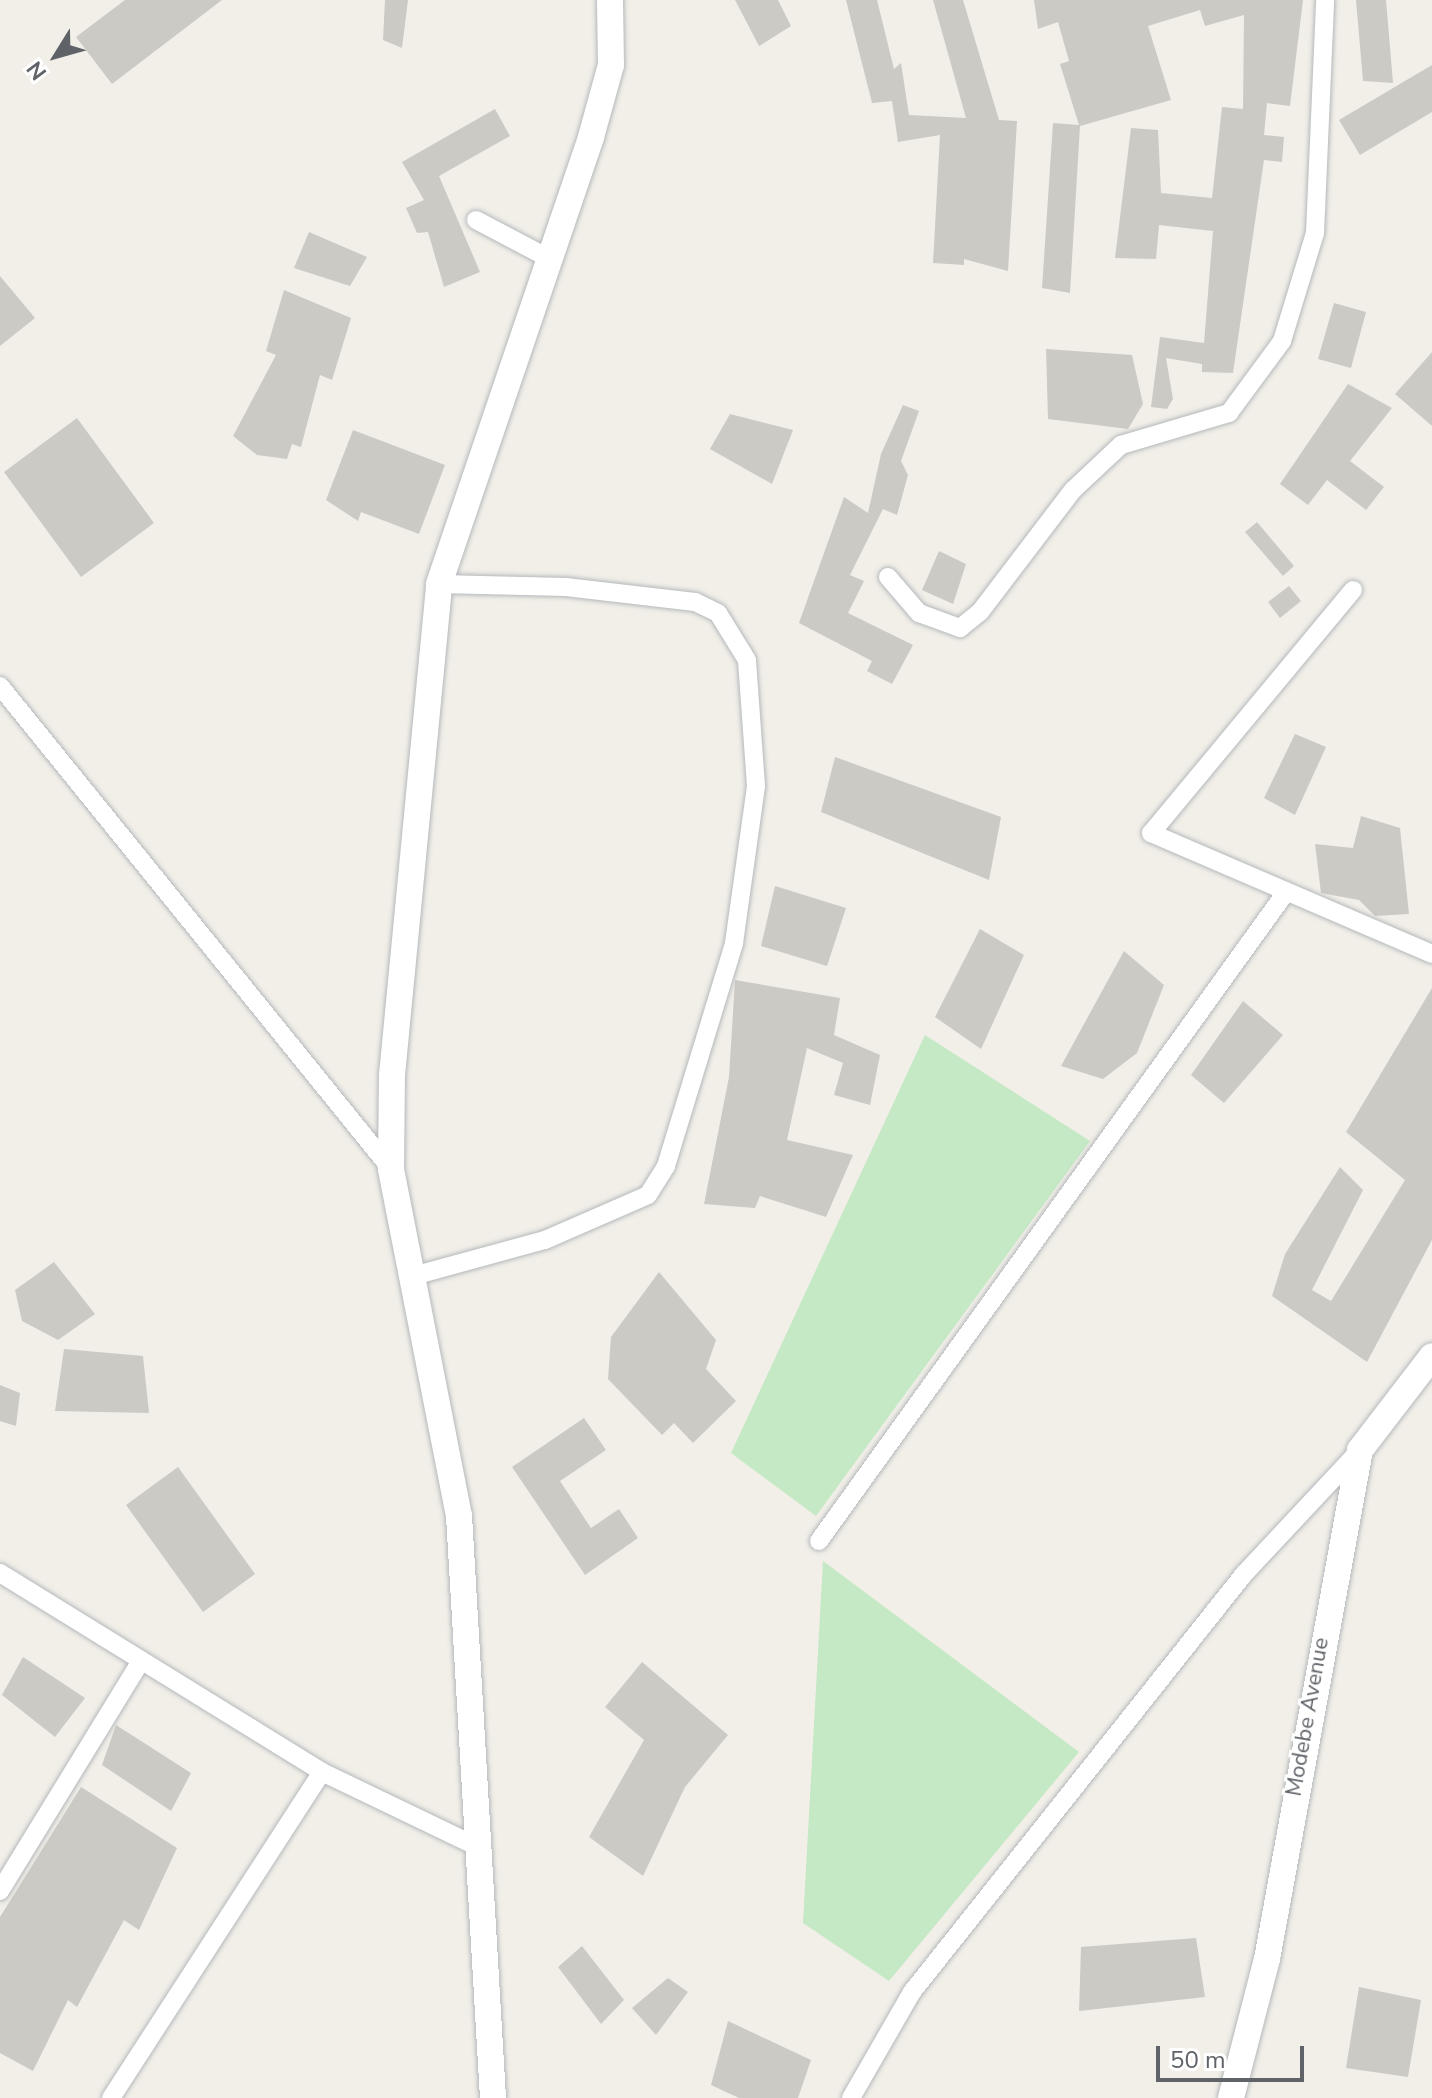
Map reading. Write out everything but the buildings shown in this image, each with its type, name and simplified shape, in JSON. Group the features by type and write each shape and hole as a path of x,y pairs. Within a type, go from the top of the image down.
{"street":[{"path":"493,2098 474,1845 459,1516 391,1169 392,1075 439,584 552,260 611,65 610,0"},
{"path":"888,577 919,613 960,628 980,612 1073,490 1121,445 1229,413 1282,341 1315,233 1325,0"},
{"path":"476,220 552,260"},
{"path":"413,1276 545,1240 648,1195 666,1166 734,943 756,786 747,660 718,613 695,602 566,587 439,584"},
{"path":"1353,590 1151,833 1432,954"},
{"path":"0,686 391,1169"},
{"path":"819,1541 1286,892"},
{"name":"Modebe Avenue","path":"1231,2098 1267,1959 1360,1450 1432,1356"},
{"path":"851,2098 912,1992 1244,1574 1360,1450"},
{"path":"0,1573 322,1772 474,1845"},
{"path":"0,1891 141,1661"},
{"path":"111,2098 322,1772"}],"green space":[{"path":"925,1035 1090,1141 816,1516 731,1453"},
{"path":"823,1561 1079,1752 889,1981 803,1923"}]}
